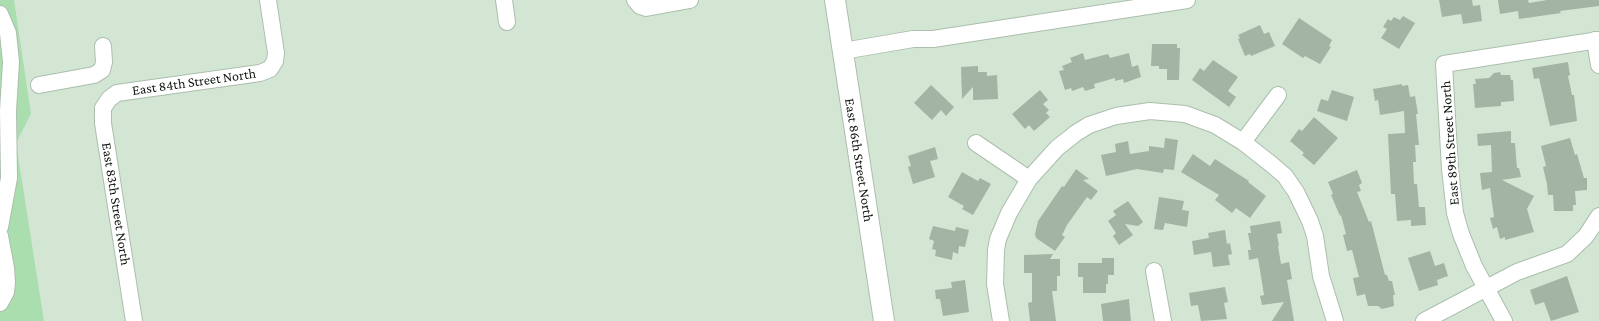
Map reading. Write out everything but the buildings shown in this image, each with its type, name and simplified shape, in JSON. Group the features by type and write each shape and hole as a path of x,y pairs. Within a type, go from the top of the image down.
{"main road":[{"name":"East 86th Street North","path":"835,0 884,321"}],"street":[{"name":"East 84th Street North","path":"117,94 260,74 270,69 275,62 276,53 268,0"},
{"path":"504,0 508,22"},
{"path":"635,0 640,6 646,8 690,0"},
{"path":"843,51 913,39 933,39 1187,0"},
{"path":"0,14 8,33 11,62 8,111 9,178 0,226"},
{"path":"1597,40 1599,65"},
{"name":"East 89th Street North","path":"1504,321 1467,249 1456,213 1450,168 1444,64 1597,40"},
{"path":"39,85 94,75 102,70 104,62 103,46"},
{"name":"East 83th Street North","path":"117,94 109,99 103,108 103,123 134,321"},
{"path":"1243,142 1278,95"},
{"path":"1001,321 995,284 996,250 998,239 1008,213 1029,179 1052,152 1076,133 1102,120 1150,111 1185,114 1216,125 1243,142 1285,176 1304,206 1315,236 1321,276 1335,321"},
{"path":"976,143 1029,179"},
{"path":"1424,321 1517,272 1568,254 1586,236 1599,216"},
{"path":"0,236 7,282 6,292 0,303"},
{"path":"1154,271 1163,321"}],"green space":[{"path":"0,0 14,0 31,114 16,143 44,321 0,321"}]}
